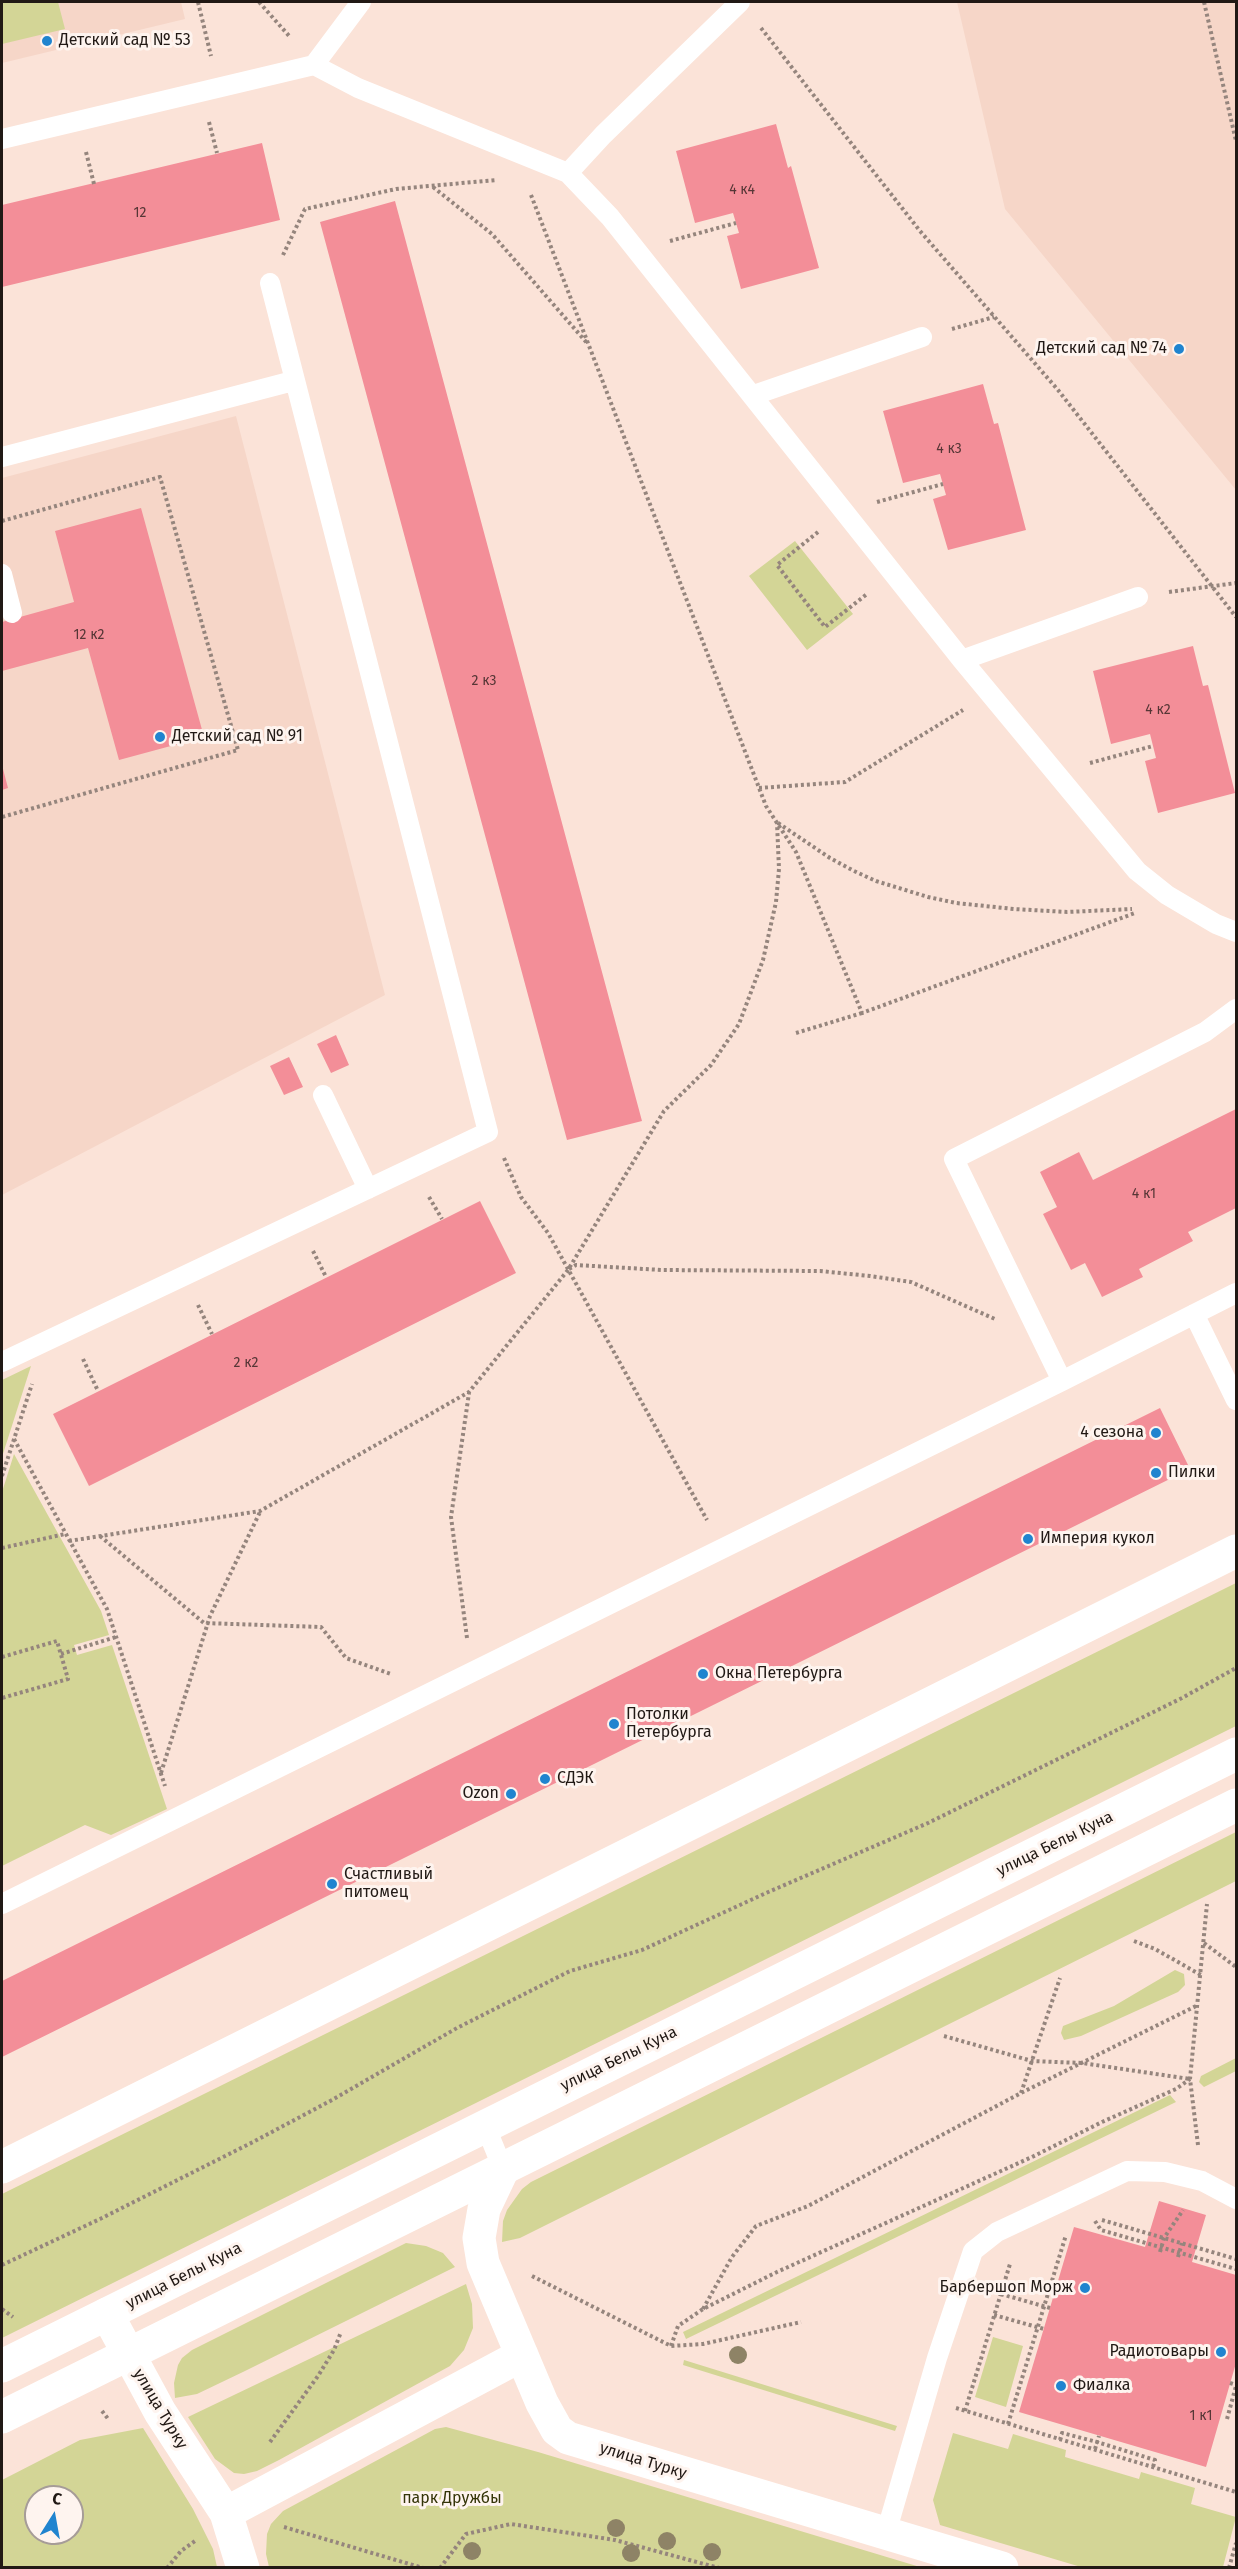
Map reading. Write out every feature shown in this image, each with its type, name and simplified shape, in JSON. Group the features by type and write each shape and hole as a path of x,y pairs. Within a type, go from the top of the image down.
{"street":[{"path":"2,2167 1236,1551"},
{"name":"улица Белы Куна","path":"2,2366 1236,1754"},
{"path":"2,2417 1236,1805"},
{"name":"улица Турку","path":"504,2169 484,2209 480,2238 483,2263 542,2403 556,2430 568,2438 1002,2568"},
{"name":"улица Турку","path":"107,2314 160,2412 226,2513 243,2568"},
{"path":"226,2513 522,2355"}],"lane":[{"path":"314,65 361,2"},
{"path":"568,173 603,135 740,2"},
{"path":"2,139 314,65 358,88 568,173 610,216 962,660 1137,871 1167,895 1216,924 1236,932"},
{"path":"2,1362 488,1132 293,381 270,283"},
{"path":"754,395 922,337"},
{"path":"2,457 293,381"},
{"path":"2,574 12,613"},
{"path":"962,660 1138,597"},
{"path":"1062,1382 954,1159 1205,1032 1236,1009"},
{"path":"323,1095 368,1189"},
{"path":"2,1904 1062,1382 1236,1293"},
{"path":"1194,1314 1236,1400"},
{"path":"485,2125 504,2169"},
{"path":"886,2533 925,2400 973,2251 997,2232 1127,2171 1165,2172 1202,2181 1236,2199"}],"path":[{"path":"198,2 217,87"},
{"path":"259,2 314,65"},
{"path":"740,2 920,231 1058,390 1236,617"},
{"path":"1204,2 1236,141"},
{"path":"516,152 766,806 796,852 862,1013"},
{"path":"270,283 305,209 396,189 525,177"},
{"path":"432,186 492,234 589,345"},
{"path":"710,231 736,223"},
{"path":"922,337 994,317"},
{"path":"2,521 160,477 238,750 2,817"},
{"path":"916,491 943,484"},
{"path":"845,511 777,565 825,627 894,573"},
{"path":"1138,597 1236,583"},
{"path":"759,788 845,782 990,694"},
{"path":"1127,753 1153,746"},
{"path":"777,822 830,858 854,871 876,881 928,897 965,904 1040,911 1148,908"},
{"path":"69,1540 261,1511 469,1392 568,1270 664,1111 711,1065 739,1024 763,960 776,902 779,869 777,822"},
{"path":"796,1033 862,1013 1148,908 1167,895"},
{"path":"488,1132 499,1145 521,1197 548,1233 723,1549"},
{"path":"568,1270 576,1265 662,1270 819,1271 870,1276 911,1282 1017,1328 1039,1331"},
{"path":"2,1476 46,1341"},
{"path":"469,1392 451,1517 471,1673"},
{"path":"14,1439 107,1609 177,1819"},
{"path":"161,1774 208,1623 261,1511"},
{"path":"2,1548 65,1534"},
{"path":"100,1535 204,1623 321,1627 346,1658 404,1678 416,1700"},
{"path":"61,1654 116,1637"},
{"path":"2,1658 57,1641 68,1678 2,1698"},
{"path":"2,2265 100,2219 253,2142 332,2100 457,2028 570,1971 642,1950 928,1823 1182,1698 1236,1668"},
{"path":"1202,2181 1190,2079 1207,1904"},
{"path":"1134,1941 1155,1949 1201,1975"},
{"path":"1204,1943 1236,1967"},
{"path":"1021,2093 1060,1978"},
{"path":"703,2309 732,2257 756,2226 808,2206 1021,2093 1198,2005"},
{"path":"944,2036 1032,2061 1082,2063 1190,2079"},
{"path":"671,2346 678,2326 703,2309 777,2272 1176,2089 1190,2079"},
{"path":"1174,2205 1184,2208"},
{"path":"1092,2217 1236,2259"},
{"path":"1101,2230 1160,2250 1236,2269"},
{"path":"1160,2250 1164,2238"},
{"path":"1008,2424 1048,2307 1065,2240"},
{"path":"1179,2255 1182,2243"},
{"path":"965,2411 1011,2262"},
{"path":"483,2263 518,2269 671,2346 703,2344 801,2322"},
{"path":"1001,2294 1048,2307"},
{"path":"994,2315 1041,2329"},
{"path":"268,2446 318,2376 334,2350 340,2332"},
{"path":"1227,2419 1236,2386 1230,2384"},
{"path":"925,2400 1236,2492"},
{"path":"1060,2440 1062,2433 1097,2442 1155,2460 1153,2467"},
{"path":"1095,2449 1099,2436"},
{"path":"1118,2456 1122,2443"},
{"path":"440,2568 466,2534 511,2524 615,2540 719,2568"},
{"path":"280,2526 423,2568"},
{"path":"167,2568 181,2551 197,2539"},
{"path":"1229,2568 1236,2543"}],"shaded area":[{"name":"Детский сад № 53","path":"2,2 181,2 185,19 2,63"},
{"name":"Детский сад № 74","path":"957,2 1236,2 1236,490 1005,209"},
{"name":"Детский сад № 91","path":"236,416 385,995 2,1195 2,478"}],"green space":[{"path":"2,2 58,2 65,29 2,44"},
{"path":"795,541 853,614 807,650 749,576"},
{"path":"31,1366 2,1457 2,1380"},
{"path":"14,1454 101,1611 109,1635 74,1645 77,1655 112,1645 167,1809 111,1835 85,1825 2,1866 2,1492"},
{"path":"1236,1583 1236,1726 2,2338 2,2194"},
{"path":"1236,1832 1236,1881 520,2238 502,2242 503,2221 507,2210 522,2189 531,2182"},
{"path":"1175,1970 1184,1974 1185,1985 1178,1992 1081,2036 1064,2040 1061,2033 1063,2026 1114,2006"},
{"path":"1236,2058 1236,2071 1204,2087 1199,2082 1201,2076"},
{"path":"1170,2095 1176,2102 686,2339 683,2332"},
{"path":"406,2243 426,2246 443,2253 455,2267 197,2394 175,2398 174,2383 178,2365 182,2358 192,2350"},
{"path":"466,2284 472,2304 473,2328 464,2350 450,2366 257,2471 244,2474 234,2473 215,2459 188,2417"},
{"path":"993,2337 1023,2346 1006,2407 975,2397"},
{"path":"684,2360 897,2426 895,2431 683,2365"},
{"name":"парк Дружбы","path":"446,2427 538,2452 920,2567 269,2567 266,2554 267,2534 271,2524 283,2511 435,2429"},
{"path":"143,2428 193,2509 213,2549 217,2567 2,2567 2,2480 80,2440"},
{"path":"953,2433 1008,2449 1013,2434 1066,2450 1065,2457 1139,2479 1141,2472 1195,2488 1191,2504 1236,2517 1223,2567 1081,2567 940,2525 933,2500"}],"building":[{"path":"776,124 788,168 791,166 819,268 741,289 727,236 739,233 733,213 695,223 676,151"},
{"path":"262,143 280,220 2,287 2,205"},
{"path":"395,201 642,1121 567,1140 320,222"},
{"path":"983,384 994,424 998,423 1026,530 948,550 933,499 946,495 940,474 903,483 883,411"},
{"path":"141,508 204,737 119,760 88,648 2,671 2,622 74,602 55,531"},
{"path":"1193,646 1203,686 1208,685 1235,793 1158,813 1145,761 1156,758 1150,734 1111,744 1093,671"},
{"path":"2,765 8,788 2,790"},
{"path":"336,1035 349,1065 331,1073 317,1044"},
{"path":"289,1057 303,1087 284,1095 270,1066"},
{"path":"1236,1109 1236,1208 1188,1232 1193,1241 1139,1269 1143,1277 1102,1297 1085,1263 1071,1270 1043,1214 1057,1207 1040,1172 1079,1152 1093,1180"},
{"path":"480,1201 516,1273 89,1486 53,1414"},
{"path":"1160,1408 1190,1469 2,2057 2,1981"},
{"path":"1159,2201 1206,2215 1192,2262 1236,2275 1236,2363 1206,2467 1019,2412 1074,2227 1145,2247"}],"place":[{"name":"Детский сад № 53","path":"47,41"},
{"name":"Детский сад № 74","path":"1179,349"},
{"name":"Детский сад № 91","path":"160,737"},
{"name":"4 сезона","path":"1156,1433"},
{"name":"Пилки","path":"1156,1473"},
{"name":"Империя кукол","path":"1028,1539"},
{"name":"Окна Петербурга","path":"703,1674"},
{"name":"Потолки Петербурга","path":"614,1724"},
{"name":"СДЭК","path":"545,1779"},
{"name":"Ozon","path":"511,1794"},
{"name":"Счастливый питомец","path":"332,1884"},
{"name":"Барбершоп Морж","path":"1085,2288"},
{"name":"Радиотовары","path":"1221,2352"},
{"name":"Фиалка","path":"1061,2386"}]}
